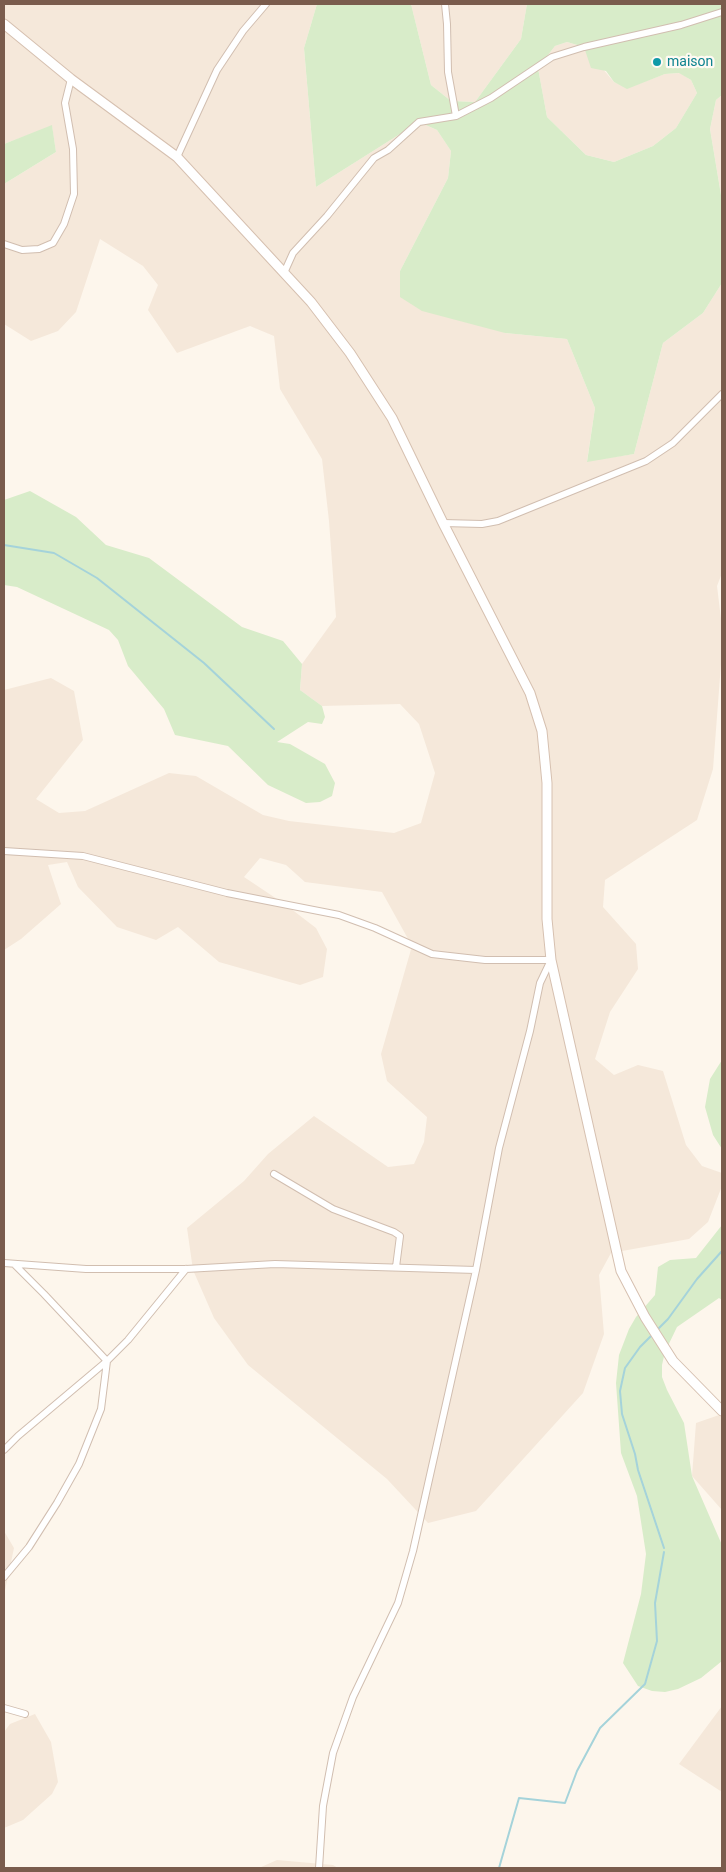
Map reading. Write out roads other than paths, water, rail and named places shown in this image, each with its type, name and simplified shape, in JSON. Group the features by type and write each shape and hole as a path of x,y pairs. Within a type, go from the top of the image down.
{"street":[{"path":"178,157 217,70 243,31 266,4"},
{"path":"445,4 448,72 456,116"},
{"path":"284,273 293,252 327,216 374,158 388,150 419,122 456,116 491,98 552,57 584,47 681,25 722,12"},
{"path":"4,24 71,78 178,157 311,302 350,353 387,410 530,694 542,731 547,783 547,919 551,960 621,1271 645,1317 673,1361 722,1411"},
{"path":"4,244 22,250 39,249 53,242 64,224 74,194 73,149 65,103 71,78"},
{"path":"443,523 482,524 498,521 646,461 673,443 722,394"},
{"path":"4,851 83,856 227,892 339,914 432,954 485,960 551,960"},
{"path":"319,1868 323,1806 333,1752 354,1697 398,1603 413,1551 476,1270 499,1148 530,1031 540,983 551,960"},
{"path":"274,1174 333,1209 400,1236 396,1267"},
{"path":"4,1263 86,1269 186,1270 275,1264 476,1270"},
{"path":"14,1264 107,1361"},
{"path":"4,1450 107,1361 128,1340 186,1270"},
{"path":"4,1577 29,1547 57,1503 78,1464 101,1409 107,1361"},
{"path":"4,1708 25,1714"}],"waterway":[{"path":"4,545 54,553 97,578 204,663 274,729"},
{"path":"657,1330 668,1319 697,1279 722,1251"},
{"path":"652,1335 640,1347 625,1368 620,1391 622,1414 664,1548"},
{"path":"499,1868 519,1798 565,1803 577,1771 600,1728 645,1684 657,1641 655,1603 664,1552"}],"place":[{"name":"maison","path":"657,62"}]}
